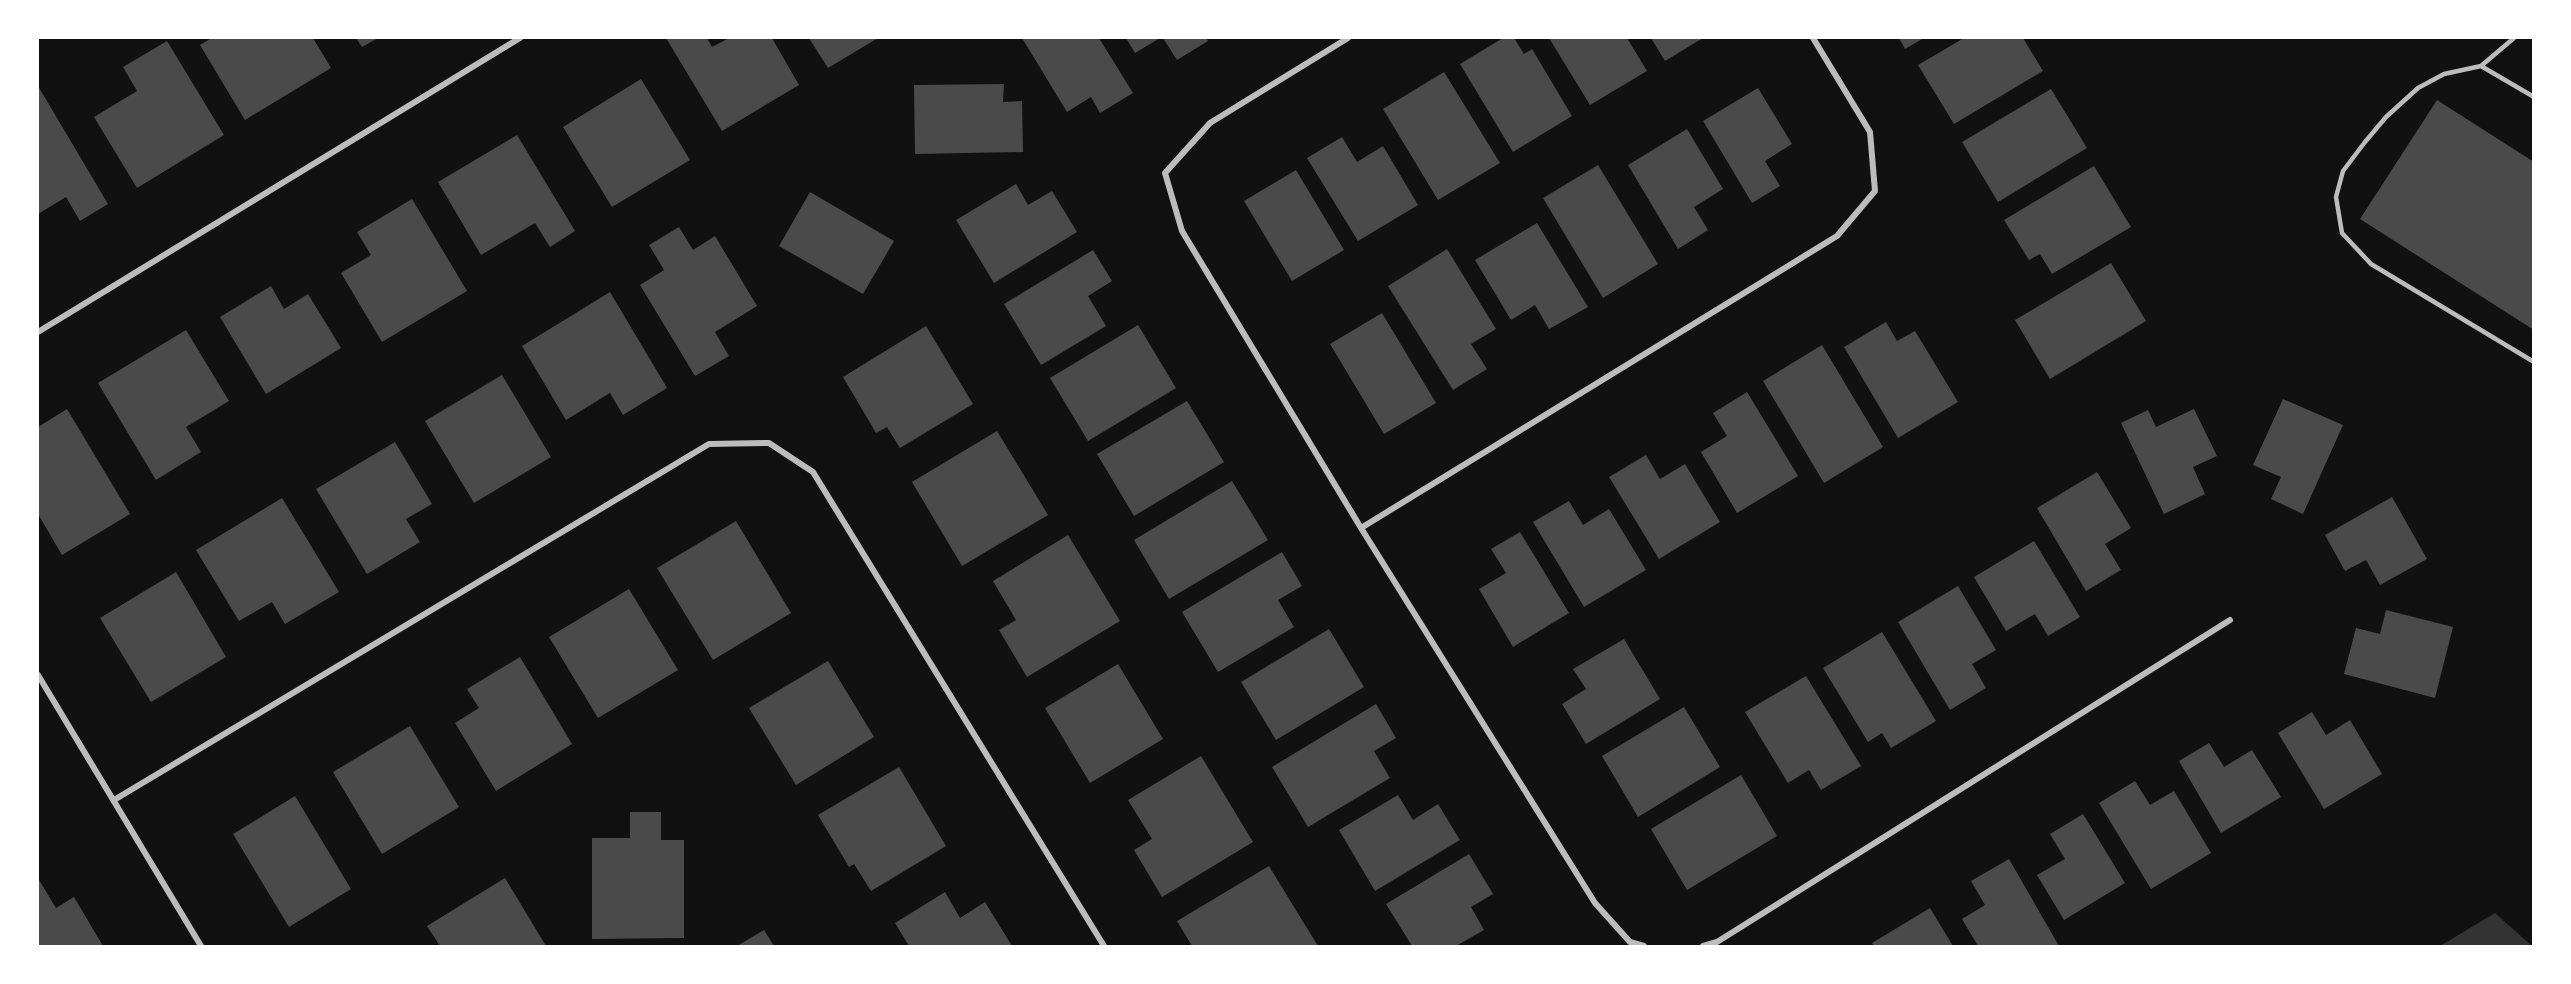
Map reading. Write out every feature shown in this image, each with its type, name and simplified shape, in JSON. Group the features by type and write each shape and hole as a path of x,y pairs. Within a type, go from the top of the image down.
{"street":[{"path":"38,332 520,38"},
{"path":"1348,38 1210,123 1165,173 1182,231 1361,528 1595,903 1630,942 1644,946"},
{"path":"1361,528 1837,236 1875,191 1870,132 1813,38"},
{"path":"114,800 709,444 769,443 813,472 1104,946"},
{"path":"1703,946 1717,942 2230,620"},
{"path":"38,675 201,946"}],"lane":[{"path":"2514,38 2481,66 2444,74 2418,88 2386,117 2343,171 2336,197 2342,233 2371,264 2534,362"},
{"path":"2481,66 2534,97"}],"shaded area":[{"path":"2495,913 2532,946 2440,946"}],"building":[{"path":"212,38 313,38 331,68 245,120 200,45"},
{"path":"356,38 378,38 362,47"},
{"path":"666,38 707,38 712,47 729,38 772,38 799,85 722,131"},
{"path":"809,38 878,38 828,68"},
{"path":"1022,38 1099,38 1133,93 1100,113 1091,97 1067,112"},
{"path":"1126,38 1160,38 1135,53"},
{"path":"1163,38 1206,38 1208,41 1177,60"},
{"path":"1503,38 1514,38 1524,54 1532,49 1572,116 1513,152 1460,64"},
{"path":"1549,38 1627,38 1647,71 1590,105"},
{"path":"1651,38 1703,38 1665,61"},
{"path":"1899,38 1924,38 1905,49"},
{"path":"1964,38 2023,38 2043,71 1954,124 1918,65"},
{"path":"167,41 224,135 137,188 94,117 137,91 123,67"},
{"path":"1444,72 1500,163 1438,200 1383,109"},
{"path":"641,79 690,160 612,207 563,127"},
{"path":"1004,84 1003,102 1022,101 1023,152 915,154 914,85"},
{"path":"38,86 108,204 80,221 66,197 38,214"},
{"path":"1758,88 1792,144 1765,161 1780,186 1752,203 1703,121"},
{"path":"2051,89 2087,148 1998,202 1962,142"},
{"path":"2437,100 2534,162 2534,330 2360,219"},
{"path":"1687,129 1723,189 1694,207 1708,230 1678,249 1628,165"},
{"path":"517,135 575,231 550,247 535,223 481,255 438,182"},
{"path":"1342,137 1357,162 1383,146 1418,205 1358,241 1307,158"},
{"path":"1598,165 1658,264 1603,298 1543,198"},
{"path":"2094,166 2131,227 2052,274 2040,254 2029,260 2004,220"},
{"path":"1296,170 1344,250 1292,281 1244,201"},
{"path":"1016,184 1028,205 1052,191 1077,232 994,283 956,220"},
{"path":"810,192 894,241 863,294 779,246"},
{"path":"412,199 467,291 382,342 341,273 371,255 357,232"},
{"path":"1537,223 1588,307 1549,329 1535,305 1511,320 1475,260"},
{"path":"679,227 693,250 715,236 757,306 715,332 729,356 695,376 640,285 664,270 649,245"},
{"path":"1447,249 1496,329 1471,344 1487,369 1453,390 1388,286"},
{"path":"1093,250 1112,281 1088,296 1106,326 1041,365 1004,304"},
{"path":"2111,263 2146,321 2050,379 2015,320"},
{"path":"271,286 284,309 308,294 341,348 266,394 220,317"},
{"path":"610,292 667,388 623,415 610,393 566,420 522,346"},
{"path":"1382,313 1436,403 1384,434 1330,344"},
{"path":"1886,322 1897,341 1915,331 1958,402 1898,438 1844,347"},
{"path":"1138,325 1176,388 1088,441 1050,378"},
{"path":"926,326 973,404 900,448 887,427 876,433 843,377"},
{"path":"186,330 229,401 186,427 201,452 156,480 98,383"},
{"path":"1822,345 1883,447 1824,483 1763,381"},
{"path":"502,375 551,457 474,503 425,421"},
{"path":"1747,392 1798,476 1737,513 1701,452 1727,436 1713,413"},
{"path":"2283,399 2343,425 2303,514 2271,499 2281,477 2253,465"},
{"path":"1187,401 1224,462 1134,516 1097,454"},
{"path":"67,409 130,514 62,555 38,514 38,427"},
{"path":"2194,409 2217,456 2193,467 2205,494 2164,514 2121,423 2148,410 2156,427"},
{"path":"997,431 1048,515 962,566 912,482"},
{"path":"395,442 432,504 406,519 420,542 367,574 316,489"},
{"path":"1646,455 1660,479 1685,464 1720,522 1659,559 1609,477"},
{"path":"2097,472 2131,528 2105,544 2121,570 2086,591 2037,508"},
{"path":"1232,481 1268,540 1169,599 1134,540"},
{"path":"2392,497 2427,559 2380,585 2366,560 2345,571 2325,535"},
{"path":"282,498 339,592 285,624 272,602 239,621 196,550"},
{"path":"1569,501 1583,525 1609,509 1646,570 1584,607 1533,522"},
{"path":"736,521 791,613 713,660 657,568"},
{"path":"1520,532 1569,613 1513,647 1479,589 1506,573 1491,549"},
{"path":"1068,535 1120,621 1027,677 999,630 1016,620 993,581"},
{"path":"2034,541 2080,617 2048,636 2035,614 2006,631 1974,577"},
{"path":"1282,552 1302,586 1278,600 1294,627 1218,672 1182,612"},
{"path":"176,572 226,657 151,702 100,618"},
{"path":"1958,586 1996,650 1972,664 1986,688 1950,710 1898,622"},
{"path":"629,589 678,670 598,718 549,637"},
{"path":"2386,610 2453,627 2435,698 2344,674 2356,628 2380,634"},
{"path":"1329,629 1364,687 1276,740 1241,682"},
{"path":"1882,632 1936,721 1891,748 1882,733 1868,742 1823,668"},
{"path":"1624,639 1660,699 1586,744 1562,704 1586,689 1573,669"},
{"path":"520,657 572,744 496,791 455,723 479,708 467,689"},
{"path":"828,661 874,737 796,785 749,708"},
{"path":"1118,664 1163,739 1090,783 1045,708"},
{"path":"1806,676 1861,766 1821,790 1809,770 1788,783 1745,712"},
{"path":"1376,704 1396,738 1374,751 1390,778 1308,827 1272,767"},
{"path":"1684,707 1720,767 1638,817 1602,756"},
{"path":"2312,712 2326,735 2350,720 2382,774 2324,809 2278,733"},
{"path":"410,726 459,807 382,854 333,772"},
{"path":"2209,743 2224,767 2252,750 2281,797 2221,833 2179,761"},
{"path":"1201,756 1253,842 1162,897 1134,850 1152,839 1128,800"},
{"path":"899,767 946,846 871,891 854,864 849,867 818,815"},
{"path":"1741,775 1777,836 1687,890 1651,829"},
{"path":"2135,781 2150,805 2174,791 2211,853 2151,889 2099,803"},
{"path":"1398,795 1413,820 1438,804 1460,840 1375,891 1339,830"},
{"path":"295,796 351,889 289,927 233,834"},
{"path":"630,812 661,812 661,840 684,840 684,938 592,939 592,838 630,838"},
{"path":"2083,814 2125,883 2064,920 2037,875 2065,859 2050,834"},
{"path":"1469,854 1493,894 1471,907 1484,930 1456,946 1412,946 1386,904"},
{"path":"2009,859 2059,946 1978,946 1962,919 1985,905 1971,881"},
{"path":"1269,866 1318,946 1192,946 1177,921"},
{"path":"505,878 546,946 440,946 427,926"},
{"path":"39,880 56,908 74,897 103,946 38,946"},
{"path":"945,892 960,918 985,902 1012,946 909,946 895,923"},
{"path":"1930,908 1953,946 1874,946 1872,943"},
{"path":"764,930 774,946 737,946"}]}
